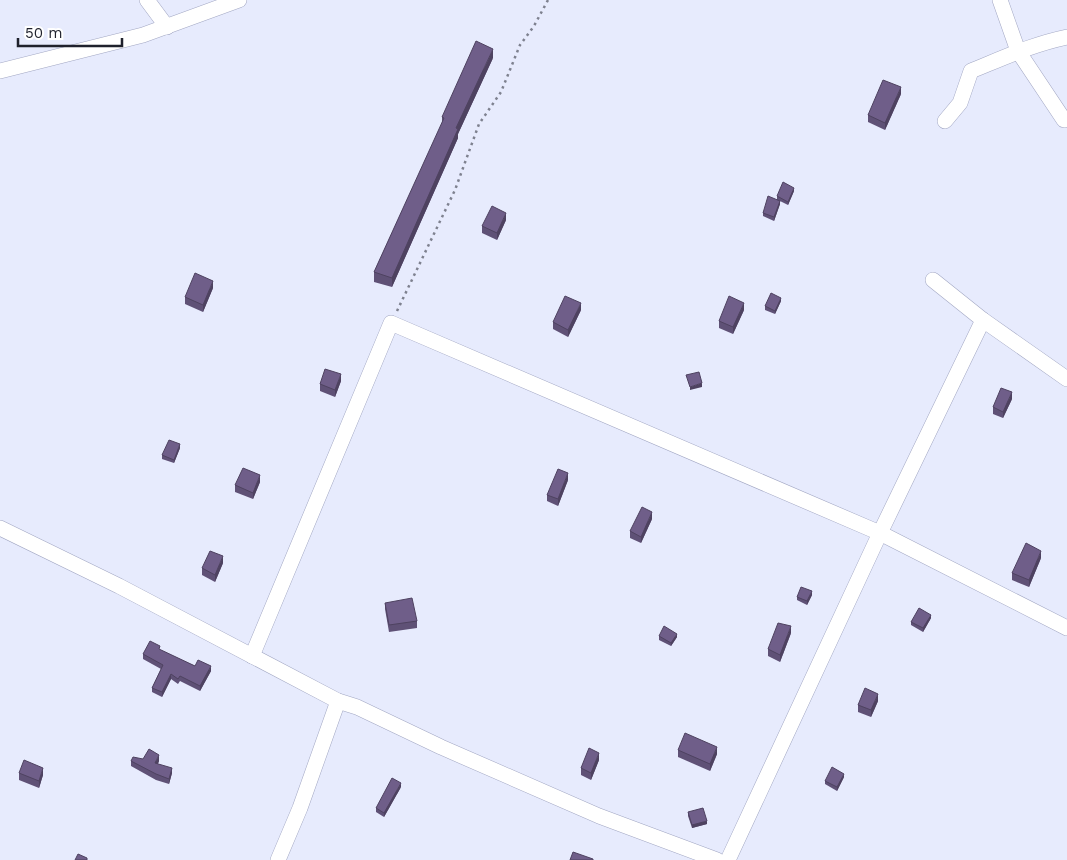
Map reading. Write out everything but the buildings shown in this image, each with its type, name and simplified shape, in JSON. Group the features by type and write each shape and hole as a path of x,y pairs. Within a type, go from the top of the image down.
{"street":[{"path":"147,0 167,27"},
{"path":"0,72 143,35 239,0"},
{"path":"1000,0 1018,51 1064,120 1067,102"},
{"path":"945,121 960,103 971,71 1018,51 1067,37"},
{"path":"933,280 983,320 1067,379"},
{"path":"728,860 880,533 983,320"},
{"path":"252,656 391,323 880,533 1067,628"},
{"path":"0,528 118,586 338,701 357,707 441,747 599,816 717,860"},
{"path":"278,860 300,808 338,701"}],"path":[{"path":"391,323 454,190 479,124 501,92 520,45 534,26 548,0"}]}
